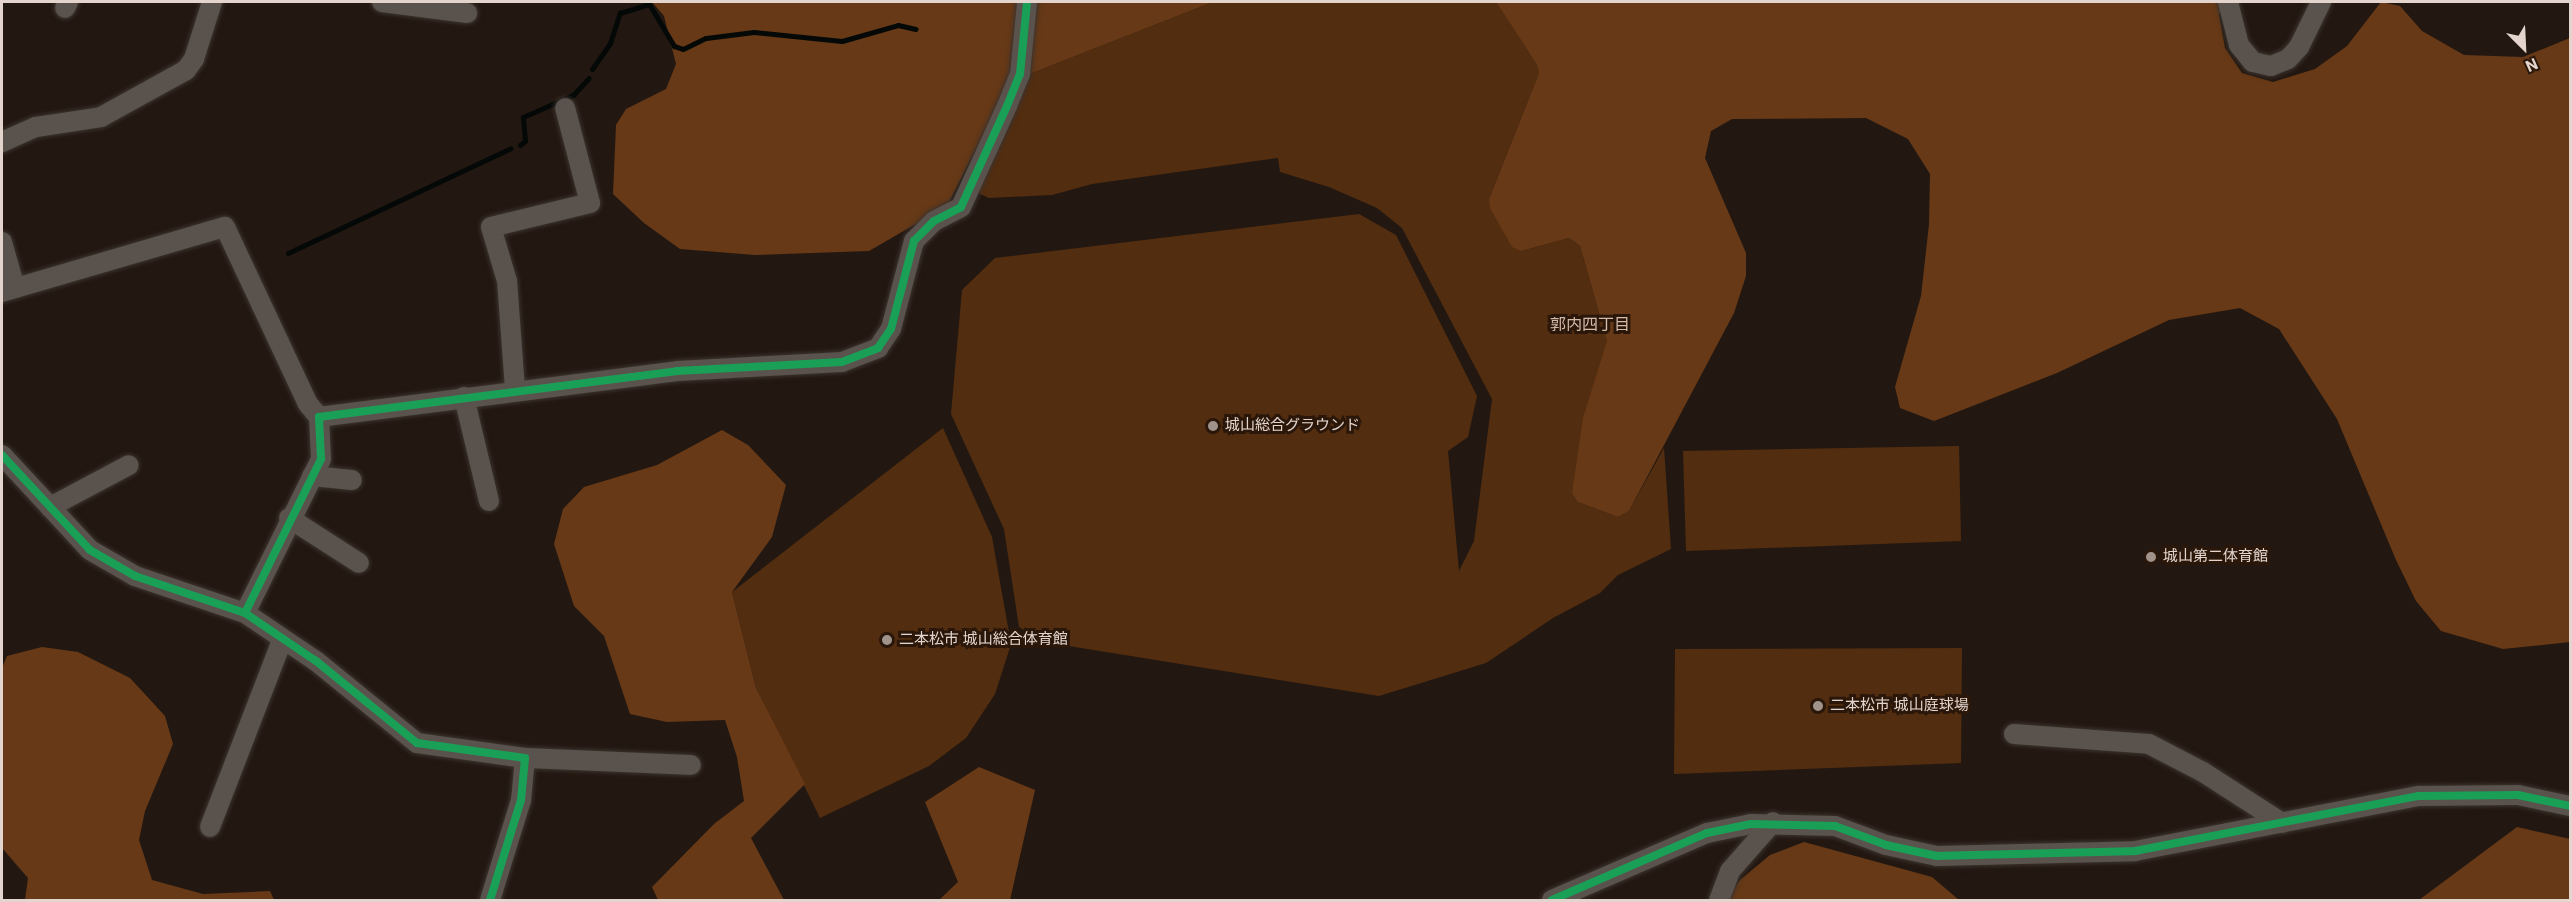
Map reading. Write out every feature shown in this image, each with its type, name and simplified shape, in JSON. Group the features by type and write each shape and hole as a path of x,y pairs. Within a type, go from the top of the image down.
{"street":[{"path":"2,142 36,127 101,117 186,70 194,59 212,2"},
{"path":"382,2 467,13"},
{"path":"319,417 515,389 676,371 842,362 878,348 891,329 914,241 934,220 961,207 1007,106 1020,74 1028,2"},
{"path":"2228,2 2239,45 2253,62 2271,66 2288,59 2299,47 2321,2"},
{"path":"515,389 507,281 491,227 590,203 565,108"},
{"path":"2,242 8,290 225,226 308,404 319,417 321,459 245,613"},
{"path":"464,397 489,501"},
{"path":"2,455 90,550 116,567 245,613 316,661 417,742 525,758 691,765"},
{"path":"50,507 129,465"},
{"path":"312,476 352,480"},
{"path":"290,518 359,562"},
{"path":"210,827 282,640"},
{"path":"2014,734 2149,744 2203,772 2282,823"},
{"path":"490,900 521,800 525,758"},
{"path":"1552,900 1707,833 1773,822 1835,826 1886,845 1937,856 2135,851 2419,796 2518,795 2571,806"},
{"path":"1719,900 1730,870 1773,822"}],"shaded area":[{"path":"652,2 1019,2 1008,85 947,206 869,251 755,255 680,249 644,223 613,194 616,125 626,109 666,89 676,64 664,16"},
{"path":"1035,2 1213,2 1027,75"},
{"path":"1213,2 1496,2 1537,65 1539,73 1489,199 1521,251 1569,238 1580,246 1607,341 1578,502 1618,517 1629,511 1664,448 1671,549 1618,575 1600,593 1553,618 1486,663 1379,696 1044,642 1019,627 1004,529 951,414 962,290 995,258 1359,214 1396,235 1477,396 1468,437 1448,451 1459,571 1474,541 1492,399 1402,228 1377,208 1329,187 1280,172 1278,158 1092,184 1052,195 989,198 980,194 978,189 1027,75"},
{"path":"1496,2 2223,2 2219,15 2225,48 2242,73 2273,82 2315,69 2347,46 2381,2 2400,6 2422,31 2464,55 2523,57 2570,38 2570,642 2503,649 2441,631 2416,601 2396,560 2337,419 2279,329 2240,308 2169,320 2057,373 1934,421 1900,408 1895,387 1921,296 1929,224 1930,174 1908,139 1866,118 1732,119 1711,131 1705,158 1746,253 1746,276 1734,313 1629,511 1618,517 1578,502 1572,493 1583,418 1607,341 1580,246 1569,238 1521,251 1512,247 1490,208 1489,199 1539,73 1537,65"},
{"path":"943,428 992,537 1011,644 995,694 966,738 929,766 820,818 756,688 732,592"},
{"path":"722,430 748,445 786,485 772,537 732,592 756,688 805,784 751,838 784,900 658,900 652,887 714,824 744,801 737,757 725,720 667,722 630,714 604,636 574,606 554,544 563,509 584,487 657,465"},
{"path":"1959,446 1961,541 1686,551 1683,451"},
{"path":"42,647 78,652 130,678 165,716 173,744 145,811 139,840 152,880 203,894 270,891 274,900 25,900 28,878 2,848 2,668 7,656"},
{"name":"二本松市 城山庭球場","path":"1962,648 1961,763 1674,774 1675,649"},
{"path":"979,767 1035,790 1010,900 939,900 958,882 925,802"},
{"path":"2517,827 2570,839 2570,900 2419,900"},
{"path":"1804,842 1932,877 1959,900 1725,900 1740,880 1770,855"}],"waterway":[{"path":"592,69 610,43 620,13 649,4 674,46 683,49 706,38 754,32 842,41 898,25 916,29"},
{"path":"520,145 525,141 523,117 573,95 589,78"},
{"path":"288,253 511,148"}],"cycle path":[{"path":"245,613 321,459 319,417 677,371 842,362 878,348 891,329 914,241 934,221 961,207 1007,106 1020,74 1027,2"},
{"path":"2,455 90,550 135,576 245,613 316,661 417,743 525,758 521,800 490,900"},
{"path":"1552,900 1707,833 1751,824 1835,826 1886,845 1937,856 2135,851 2419,796 2518,795 2570,806"}],"place":[{"name":"城山総合グラウンド","path":"1213,426"},
{"name":"城山第二体育館","path":"2151,557"},
{"name":"二本松市 城山総合体育館","path":"887,640"},
{"name":"二本松市 城山庭球場","path":"1818,706"}],"district":[{"name":"郭内四丁目","path":"1590,325"}]}
